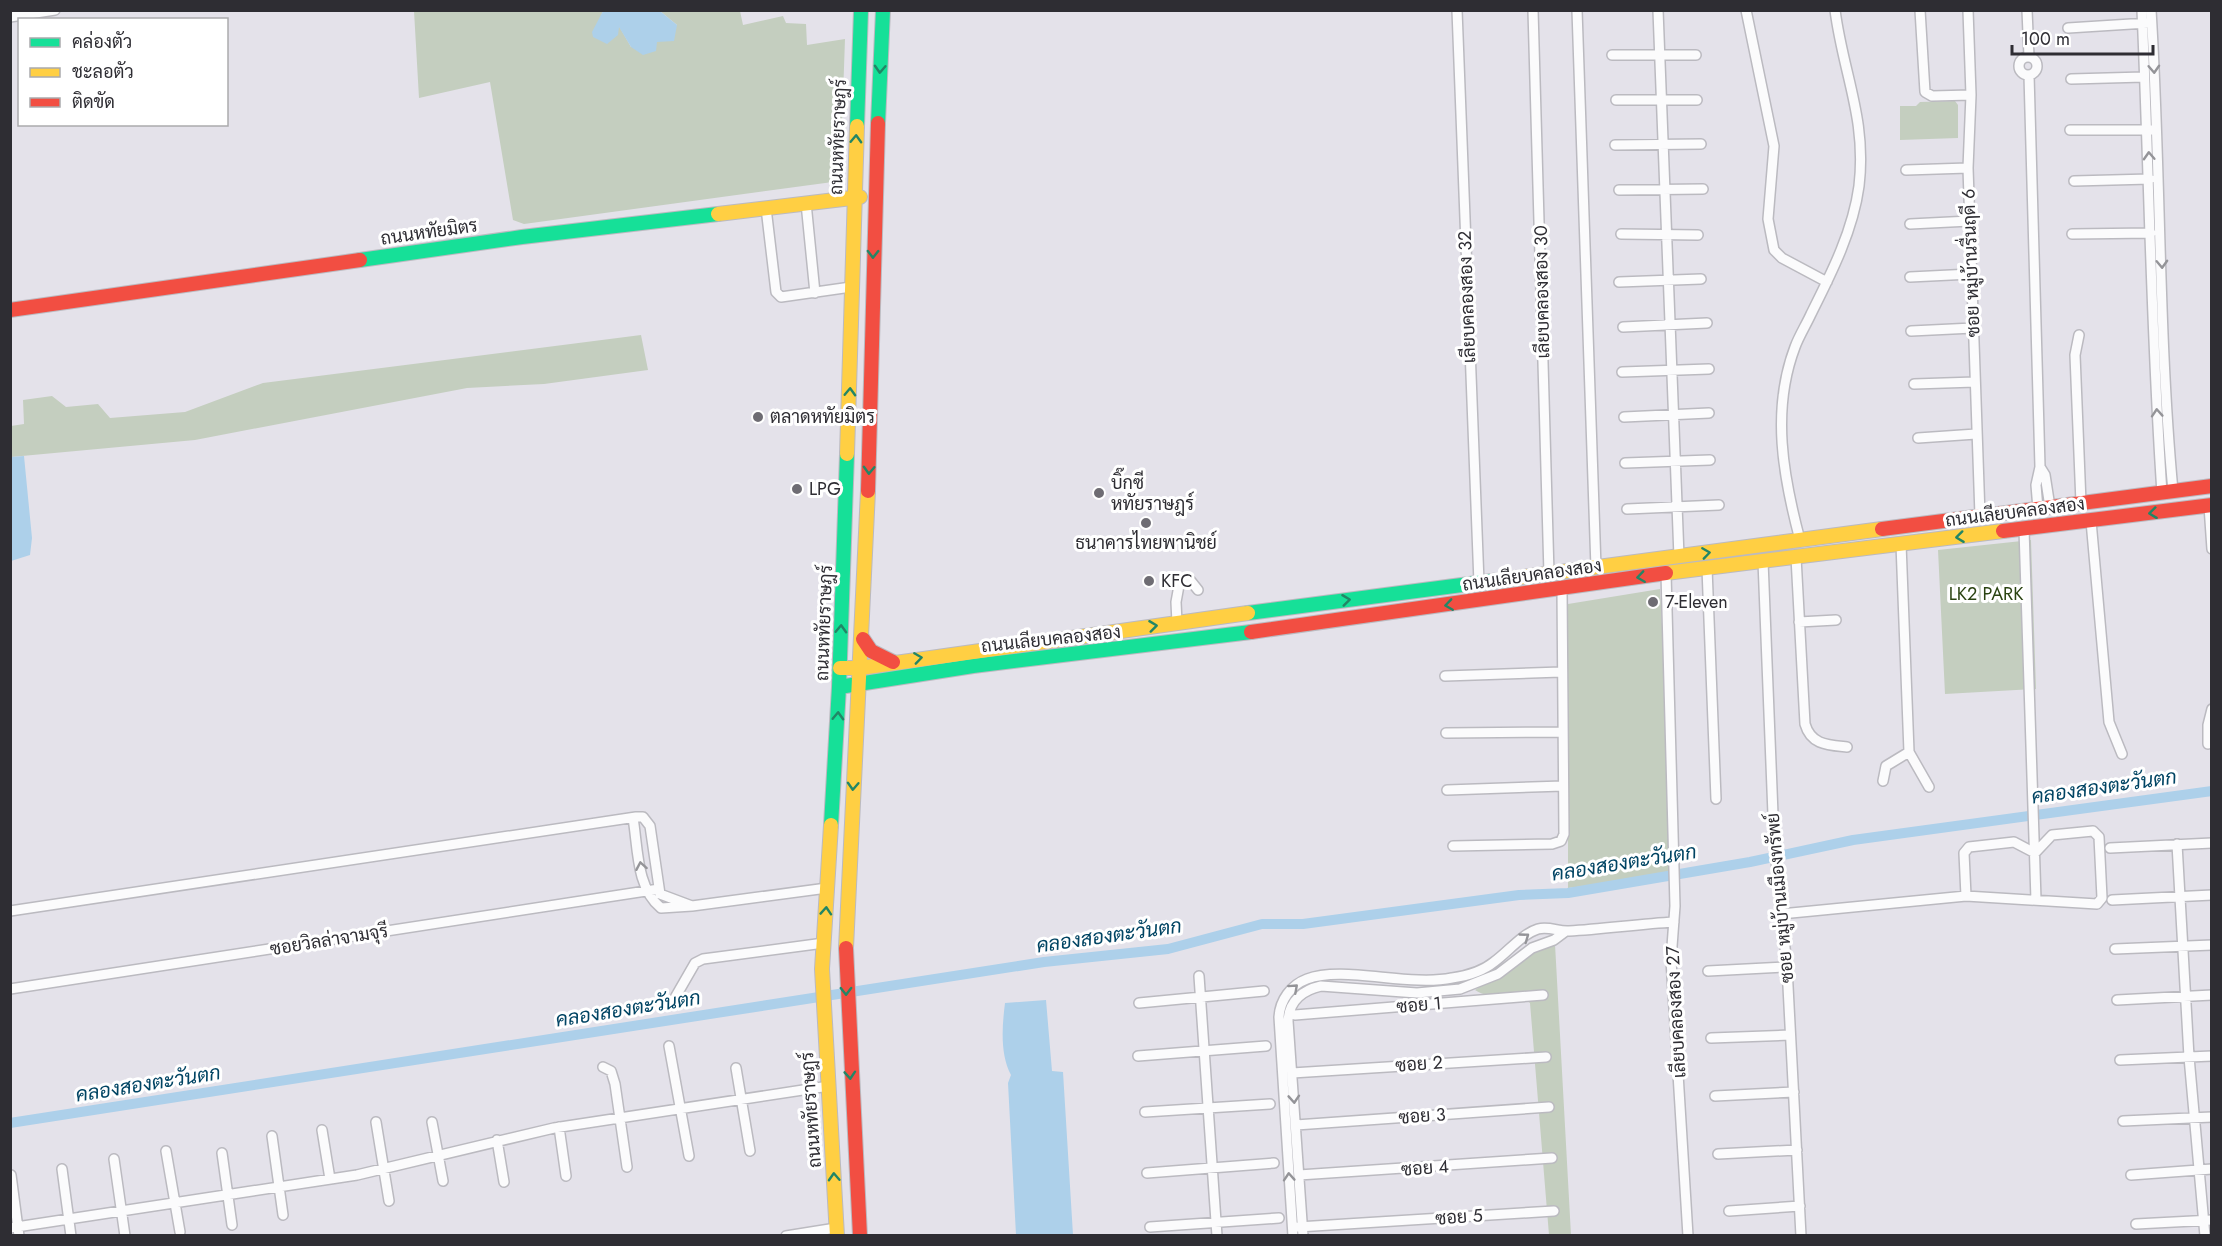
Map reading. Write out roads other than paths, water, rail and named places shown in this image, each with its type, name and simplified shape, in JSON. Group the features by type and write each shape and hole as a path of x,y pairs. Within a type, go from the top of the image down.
{"main road":[{"name":"ถนนหทัยราษฎร์","path":"836,1232 822,969 840,668 851,354 853,197 861,10"},
{"name":"ถนนหทัยราษฎร์","path":"860,1236 846,1017 845,965 863,639 872,385 874,196 883,10"},
{"name":"ถนนหทัยมิตร","path":"10,310 522,237 874,196"},
{"name":"ถนนเลียบคลองสอง","path":"840,668 860,668 1314,604 2211,486"},
{"name":"ถนนเลียบคลองสอง","path":"839,687 1318,624 1665,573 2210,506"},
{"path":"1314,604 1318,624"},
{"path":"863,639 871,651 893,662"},
{"path":"858,703 873,687 886,680"}],"street":[{"path":"10,17 55,10"},
{"name":"เลียบคลองสอง 32","path":"1457,10 1479,583"},
{"name":"เลียบคลองสอง 30","path":"1533,10 1549,574"},
{"path":"1577,10 1596,568"},
{"path":"1658,10 1663,191 1679,556"},
{"path":"1746,10 1774,146 1768,219 1774,250 1782,258 1827,282"},
{"path":"1800,540 1788,497 1780,429 1786,374 1795,345 1827,282 1854,210 1860,165 1856,103 1835,10"},
{"path":"1920,10 1925,92 1932,96 1971,95"},
{"name":"ซอย หมู่บ้านรื่นฤดี 6","path":"1968,10 1971,95 1968,168 1980,516"},
{"path":"2027,10 2029,57 2036,61 2037,69 2029,75 2040,467 2037,481 2044,508"},
{"path":"2142,10 2147,23 2163,301 2164,440"},
{"path":"2151,10 2147,23 2145,77 2152,130 2150,179 2152,302 2168,492"},
{"path":"2068,28 2147,23"},
{"path":"1612,55 1696,55"},
{"path":"2072,79 2145,77"},
{"path":"1616,100 1697,100"},
{"path":"2070,130 2152,130"},
{"path":"1616,145 1701,144"},
{"path":"1906,170 1968,168"},
{"path":"2074,181 2150,179"},
{"path":"1618,190 1703,189"},
{"path":"806,203 815,293"},
{"path":"766,208 776,292 781,297 851,287"},
{"path":"1910,224 1970,221"},
{"path":"2072,234 2151,233"},
{"path":"1621,234 1698,235"},
{"path":"1910,277 1971,274"},
{"path":"1619,282 1701,279"},
{"path":"2152,302 2163,301"},
{"path":"1623,327 1707,323"},
{"path":"1911,331 1973,328"},
{"path":"2079,335 2074,355 2081,503"},
{"path":"1622,372 1709,369"},
{"path":"1914,384 1975,382"},
{"path":"1624,417 1709,413"},
{"path":"1918,438 1976,434"},
{"path":"1625,463 1710,459"},
{"path":"1627,509 1719,505"},
{"path":"2210,506 2211,549"},
{"path":"2091,520 2109,722 2122,754"},
{"path":"2024,529 2036,900"},
{"path":"1901,544 1909,752 1929,787"},
{"path":"1796,557 1808,733 1822,744 1847,747"},
{"name":"ซอย หมู่บ้านเมืองทรัพย์","path":"1763,561 1776,876 1787,967 1801,1236"},
{"path":"1707,568 1716,799"},
{"name":"เลียบคลองสอง 27","path":"1665,573 1674,922 1671,960 1688,1236"},
{"path":"1177,623 1176,602 1180,580 1190,580 1198,590"},
{"path":"1453,846 1561,841 1564,834 1562,589"},
{"path":"1799,622 1836,620"},
{"path":"1445,676 1561,672"},
{"path":"2208,744 2211,709"},
{"path":"1446,733 1562,732"},
{"path":"1883,782 1886,766 1909,752"},
{"path":"1447,790 1563,786"},
{"path":"633,818 647,891 650,899 661,908 827,888"},
{"path":"10,911 633,818 643,818 650,826 659,889 664,897 692,906"},
{"path":"1781,914 1966,896 2092,905 2097,904 2102,898 2097,833 2078,831 2052,835 2035,849"},
{"path":"1966,896 1964,853 1969,847 2014,842 2035,849"},
{"path":"2110,848 2211,843"},
{"path":"2177,844 2194,1118 2208,1220 2205,1236"},
{"name":"ซอยวิลล่าจามจุรี","path":"10,989 659,889"},
{"path":"2112,900 2211,895"},
{"path":"1298,1231 1280,1006 1291,989 1309,978 1347,975 1409,981 1451,979 1492,964 1531,932 1550,928 1566,932 1674,922"},
{"path":"1298,1231 1299,1175 1288,1014 1295,1000 1306,991 1322,986 1412,992 1460,989 1498,974 1532,948 1554,940 1566,932"},
{"path":"676,996 692,969 703,959 824,943"},
{"path":"2115,950 2211,945"},
{"path":"1492,964 1498,974"},
{"path":"1708,971 1787,967"},
{"path":"1199,976 1217,1236"},
{"path":"1409,981 1418,1005"},
{"path":"1139,1003 1201,995 1264,991"},
{"name":"ซอย 1","path":"1295,1015 1543,995"},
{"path":"2117,1000 2211,995"},
{"path":"1711,1038 1790,1035"},
{"path":"669,1046 689,1156"},
{"path":"1138,1056 1266,1046"},
{"path":"2120,1060 2211,1056"},
{"name":"ซอย 2","path":"1292,1073 1546,1057"},
{"path":"603,1067 611,1071 615,1084 627,1167"},
{"path":"736,1068 750,1151"},
{"path":"11,1175 16,1230 69,1218 383,1169 558,1127 829,1086"},
{"path":"1715,1096 1794,1092"},
{"path":"1145,1112 1270,1104"},
{"name":"ซอย 3","path":"1296,1125 1549,1107"},
{"path":"2123,1121 2211,1117"},
{"path":"376,1122 389,1201"},
{"path":"432,1122 443,1181"},
{"path":"558,1127 566,1176"},
{"path":"322,1130 330,1179"},
{"path":"272,1136 283,1215"},
{"path":"497,1140 504,1182"},
{"path":"1718,1154 1797,1150"},
{"path":"166,1151 180,1232"},
{"path":"222,1154 232,1225"},
{"name":"ซอย 4","path":"1299,1175 1552,1158"},
{"path":"114,1159 126,1236"},
{"path":"1147,1173 1274,1163"},
{"path":"62,1169 71,1236"},
{"path":"2131,1175 2211,1169"},
{"path":"1729,1211 1800,1206"},
{"name":"ซอย 5","path":"1298,1231 1554,1211"},
{"path":"1150,1227 1279,1218"},
{"path":"2136,1224 2208,1220"},
{"path":"786,1236 836,1232"}],"water":[{"path":"603,11 660,11 677,25 674,41 657,42 656,51 643,55 631,47 619,27 618,35 607,44 593,37 592,32"},
{"path":"24,456 32,538 30,555 11,561 11,457"},
{"path":"1046,1000 1052,1071 1063,1072 1073,1235 1016,1235 1008,1083 1011,1075 1007,1067 1003,1040 1005,1003"}],"waterway":[{"name":"คลองสองตะวันตก","path":"10,1123 1044,962 1168,949 1262,924 1303,924 1519,895 1568,893 1750,862 1853,840 2212,791"}],"place":[{"name":"ตลาดหทัยมิตร","path":"758,417"},
{"name":"LPG","path":"797,489"},
{"name":"บิ๊กซี หทัยราษฎร์","path":"1099,493"},
{"name":"ธนาคารไทยพานิชย์","path":"1146,523"},
{"name":"KFC","path":"1149,581"},
{"name":"7-Eleven","path":"1653,602"}],"park label":[{"name":"LK2 PARK","path":"1986,594"}]}
